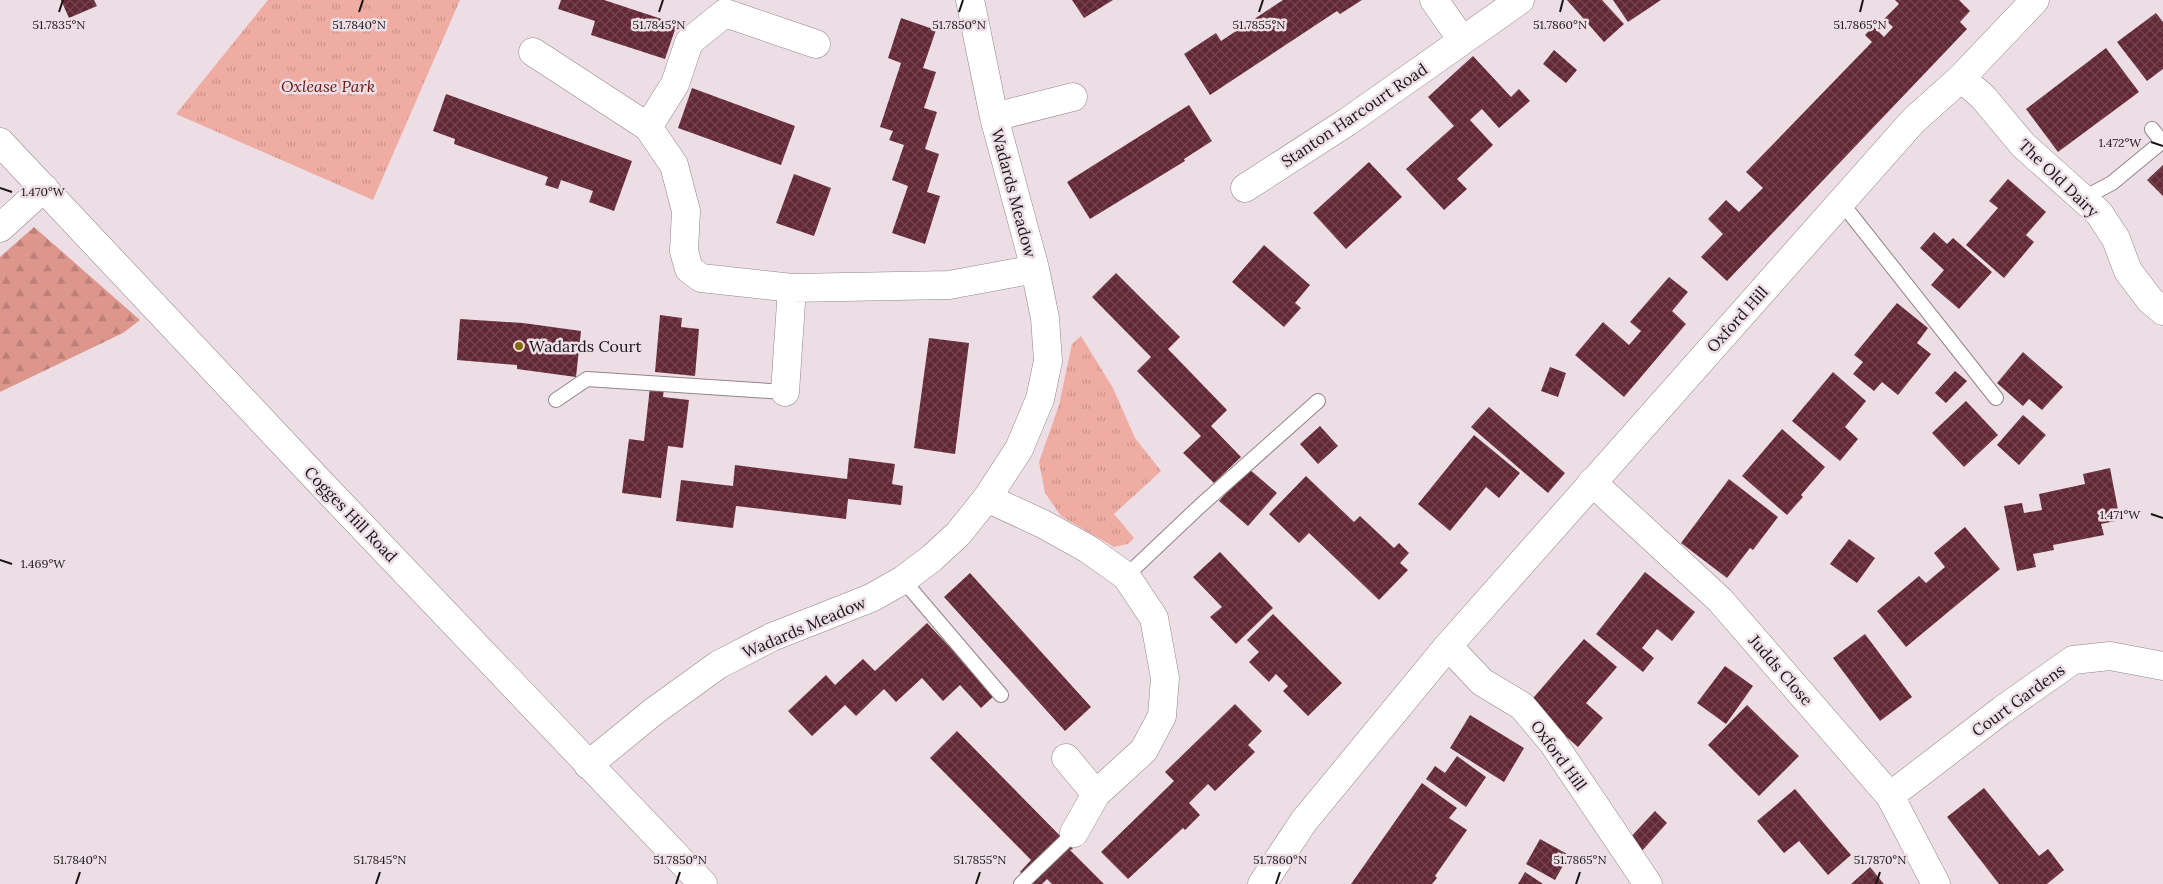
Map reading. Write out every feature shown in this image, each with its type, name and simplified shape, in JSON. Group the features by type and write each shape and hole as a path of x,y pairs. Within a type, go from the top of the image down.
{"street":[{"name":"Wadards Meadow","path":"588,764 653,712 718,665 772,637 871,598 888,590 902,580 932,558 958,534 987,498 1019,449 1040,399 1048,361 1045,318 1035,269 994,117 970,0"},
{"path":"1434,0 1462,40"},
{"name":"Stanton Harcourt Road","path":"1245,188 1347,122 1520,0"},
{"name":"Oxford Hill","path":"1262,884 1304,821 1448,646 1913,121 1961,78 2035,0"},
{"path":"648,128 675,84 689,42 724,12 816,44"},
{"name":"Wadards Meadow","path":"533,52 648,128 674,165 686,211 684,251 689,269 701,278 792,288 949,285 1035,269"},
{"name":"The Old Dairy","path":"1961,78 1983,97 2023,145 2099,213 2116,239 2128,271 2150,300 2163,311"},
{"name":"Wadards Meadow","path":"994,117 1073,97"},
{"name":"Cogges Hill Road","path":"0,142 588,764 704,884"},
{"path":"0,228 44,188"},
{"path":"785,392 792,288"},
{"name":"Judds Close","path":"1592,482 1720,600 1890,796 1936,884"},
{"path":"987,498 1050,528 1088,549 1126,576 1154,618 1165,678 1162,716 1144,750 1096,794 1074,833"},
{"name":"Oxford Hill","path":"1448,646 1482,682 1522,706 1547,735 1648,884"},
{"name":"Court Gardens","path":"1890,796 2002,710 2073,660 2110,656 2163,666"},
{"path":"1066,758 1096,794"}],"lane":[{"path":"2082,199 2112,183 2162,141 2152,129"},
{"path":"1841,202 1996,398"},
{"path":"556,400 587,379 785,392"},
{"path":"1126,576 1200,506 1318,401"},
{"path":"902,580 1002,695"},
{"path":"1021,884 1074,833"}],"green space":[{"name":"Oxlease Park","path":"268,0 460,0 373,200 176,114"},
{"path":"34,227 140,320 123,333 0,392 0,257"},
{"path":"1081,336 1113,388 1135,438 1161,471 1114,514 1134,538 1128,544 1114,547 1061,516 1045,493 1039,462 1059,405 1072,344"}],"building":[{"path":"61,0 94,0 97,6 69,18"},
{"path":"561,0 604,0 677,24 665,59 591,35 595,21 558,9"},
{"path":"1072,0 1113,0 1084,18"},
{"path":"1283,0 1362,0 1340,14 1337,11 1210,95 1184,54 1216,33 1221,41"},
{"path":"1567,0 1602,0 1624,24 1604,42"},
{"path":"1613,0 1661,0 1628,22"},
{"path":"1895,0 1959,0 1970,11 1960,22 1967,29 1727,281 1701,257 1723,234 1708,219 1726,200 1739,212 1763,188 1746,172 1872,42 1865,35 1873,26 1884,37 1893,27 1884,19 1899,4"},
{"path":"2156,13 2163,22 2163,69 2147,81 2117,42"},
{"path":"901,18 936,30 923,68 936,72 924,108 937,112 925,149 939,154 927,192 940,196 925,244 892,233 908,186 892,180 904,145 889,140 893,131 880,127 901,63 888,58"},
{"path":"2106,48 2139,92 2058,152 2026,109"},
{"path":"1554,50 1577,70 1566,83 1543,64"},
{"path":"1473,56 1511,97 1519,89 1530,101 1499,128 1482,109 1470,120 1493,145 1457,179 1467,189 1444,210 1406,169 1454,126 1428,97"},
{"path":"692,88 795,126 781,165 678,128"},
{"path":"446,94 632,161 614,211 589,202 593,191 561,180 558,189 545,185 548,177 454,144 455,139 433,131"},
{"path":"1189,105 1212,141 1184,159 1185,161 1090,219 1067,182"},
{"path":"1369,162 1402,197 1346,249 1313,213"},
{"path":"2163,165 2163,196 2147,180"},
{"path":"794,174 831,188 814,236 776,223"},
{"path":"2008,179 2046,212 2026,235 2034,242 2004,278 1966,245 1998,208 1989,201"},
{"path":"1934,232 1947,244 1953,238 1992,272 1959,309 1931,285 1944,270 1920,248"},
{"path":"1264,245 1310,285 1295,303 1301,308 1284,327 1232,282"},
{"path":"1116,273 1180,337 1168,349 1227,410 1211,426 1241,457 1214,483 1183,453 1201,436 1137,371 1151,357 1092,297"},
{"path":"1669,277 1688,292 1672,311 1686,324 1624,397 1575,355 1603,322 1629,345 1641,331 1630,322"},
{"path":"1897,303 1928,328 1917,343 1931,354 1898,395 1882,382 1874,391 1853,374 1863,362 1854,355"},
{"path":"660,315 682,318 681,327 699,329 695,376 655,372"},
{"name":"Wadards Court","path":"460,319 523,323 581,331 576,377 517,369 517,365 457,360"},
{"path":"929,338 969,343 955,454 914,448"},
{"path":"2023,352 2063,387 2042,410 2029,399 2023,406 1997,383"},
{"path":"1550,367 1566,373 1558,397 1541,391"},
{"path":"1955,371 1967,381 1946,403 1935,393"},
{"path":"1833,372 1866,401 1845,427 1858,439 1840,461 1792,421"},
{"path":"650,387 664,389 663,397 689,400 683,448 668,446 661,498 622,493 629,439 644,441"},
{"path":"1966,401 1998,435 1964,467 1932,433"},
{"path":"1489,407 1565,473 1548,493 1471,427"},
{"path":"2023,415 2046,435 2019,465 1997,445"},
{"path":"1320,426 1338,446 1318,464 1300,444"},
{"path":"1782,429 1825,467 1787,515 1742,476"},
{"path":"1474,435 1520,473 1499,498 1486,487 1450,531 1418,504"},
{"path":"849,458 895,464 892,484 903,486 901,505 848,499 846,519 736,506 733,528 676,521 681,480 733,486 735,465 847,479"},
{"path":"1248,468 1277,493 1248,526 1219,501"},
{"path":"2110,468 2120,520 2101,524 2104,535 2053,545 2054,550 2033,554 2036,567 2017,571 2004,506 2022,503 2024,513 2042,510 2039,494 2085,484 2083,474"},
{"path":"1306,476 1354,522 1360,516 1394,548 1399,543 1409,553 1400,563 1408,570 1379,600 1309,533 1299,543 1269,514"},
{"path":"1729,479 1778,517 1753,550 1750,548 1727,578 1681,543"},
{"path":"1965,527 2000,569 1906,647 1877,611 1919,576 1926,583 1945,567 1934,553"},
{"path":"1849,539 1875,558 1857,583 1830,564"},
{"path":"1220,552 1273,608 1236,644 1210,617 1222,607 1193,577"},
{"path":"1645,572 1695,612 1672,641 1657,629 1642,648 1654,658 1643,672 1596,634"},
{"path":"970,573 1091,707 1065,731 944,597"},
{"path":"1273,614 1342,683 1308,716 1283,691 1288,686 1276,674 1269,682 1249,662 1259,652 1247,640"},
{"path":"927,623 995,695 981,708 960,685 943,701 922,678 896,702 884,689 856,716 845,705 812,736 788,711 826,675 835,685 863,659 875,671"},
{"path":"1865,634 1912,697 1880,721 1833,658"},
{"path":"1584,639 1617,667 1586,703 1603,718 1578,747 1528,704"},
{"path":"1725,666 1753,686 1726,724 1697,703"},
{"path":"1235,704 1262,731 1248,745 1255,752 1215,791 1208,784 1189,803 1200,815 1185,830 1183,828 1128,879 1101,852 1174,781 1165,772"},
{"path":"1747,705 1799,756 1759,796 1708,745"},
{"path":"1470,715 1524,748 1504,782 1450,748"},
{"path":"957,731 1073,849 1070,850 1104,884 1052,884 1047,879 1042,884 1031,884 1020,872 1031,860 930,758"},
{"path":"1457,756 1486,777 1466,807 1426,779 1435,766 1445,773"},
{"path":"1422,783 1457,808 1449,818 1467,830 1435,876 1437,878 1432,884 1351,884"},
{"path":"1984,788 2039,856 2048,849 2064,870 2047,884 1999,884 1947,817"},
{"path":"1795,789 1851,855 1828,875 1799,841 1784,853 1757,821"},
{"path":"1655,811 1667,823 1640,853 1627,841"},
{"path":"1540,839 1569,855 1555,880 1526,864"},
{"path":"1870,867 1884,884 1851,884"},
{"path":"1525,872 1543,884 1518,884"}],"place":[{"name":"Wadards Court","path":"519,346"}]}
